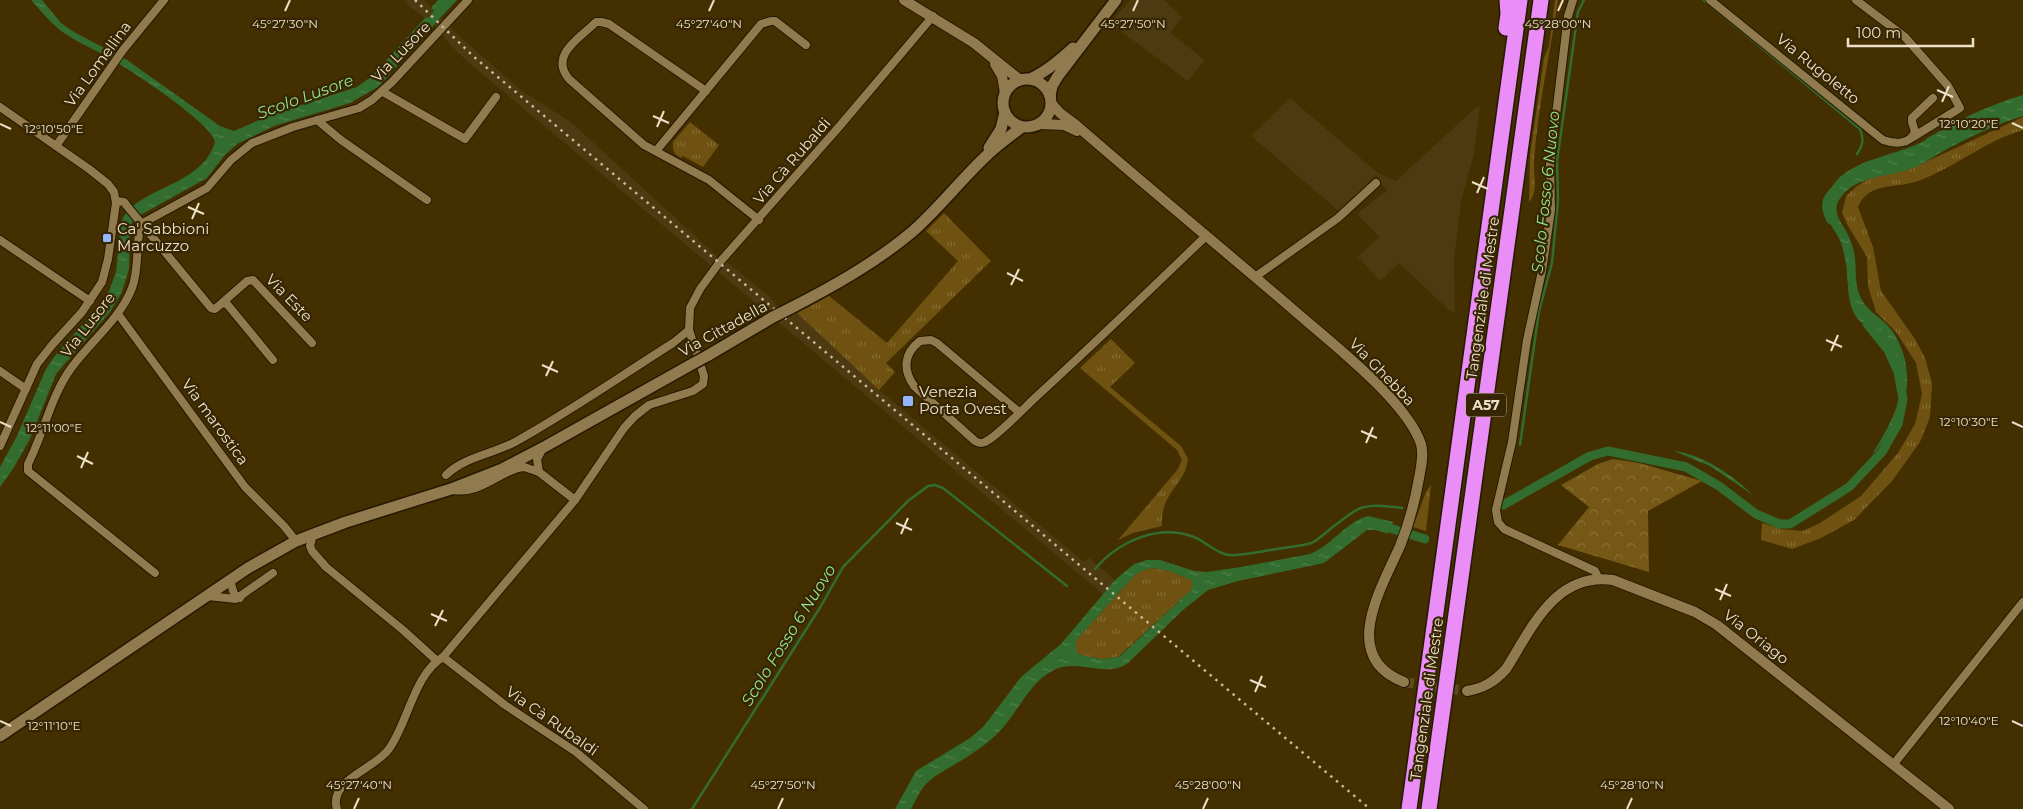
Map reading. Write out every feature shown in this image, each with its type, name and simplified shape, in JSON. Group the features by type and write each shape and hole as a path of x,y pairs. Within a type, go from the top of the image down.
{"highway":[{"name":"A57","path":"1504,119 1498,89 1508,14 1507,0"},
{"name":"Tangenziale di Mestre","path":"1409,809 1520,0"},
{"name":"Tangenziale di Mestre","path":"1429,809 1541,0"}],"main road":[{"path":"1088,36 1038,76 1012,85 1005,93 1005,112 1015,124 1022,127 1034,126 1039,124 1048,115 1052,86 1116,0"},
{"path":"1025,80 1043,86 1050,99"},
{"name":"Via Cittadella","path":"983,158 1000,130 1005,112"},
{"name":"Via Cittadella","path":"0,736 248,568 296,541 346,522 451,489 502,469 773,317 843,280 897,243 947,199 983,158 1008,136 1022,127"}],"street":[{"name":"Via Lomellina","path":"56,146 123,50 164,0"},
{"name":"Via Lusore","path":"155,573 28,471 28,464 56,397 72,368 118,314 128,297 136,275 140,222 207,188 231,160 252,144 293,127 359,108 383,92 468,0"},
{"path":"904,0 985,51 1025,80"},
{"path":"1573,0 1568,16 1550,164 1551,210 1542,271 1527,340 1512,442 1496,510 1498,522 1504,528 1595,571 1599,579"},
{"name":"Via Rugoletto","path":"1710,0 1880,139 1898,143 1913,137 1960,108 1948,86 1905,37 1856,0"},
{"name":"Via Cà Rubaldi","path":"337,809 335,798 340,788 384,755 389,749 421,683 439,658 575,500 624,428 649,405 694,390 703,384 704,376 689,330 690,308 700,289 720,263 759,220 932,16"},
{"path":"706,90 606,23 596,22 565,53 561,63 569,79 644,145 710,180 759,220"},
{"path":"656,151 761,24 775,22 806,46"},
{"path":"985,51 1002,76 1005,93"},
{"path":"383,92 465,139 496,97"},
{"path":"1913,137 1915,132 1912,118 1933,98"},
{"name":"Via Ghebba","path":"1050,99 1060,113 1344,353 1388,396 1410,423 1422,447 1422,461 1410,519 1370,618 1368,632 1370,647 1380,666 1391,676 1404,682"},
{"path":"0,107 108,184 114,192 116,201 107,266 102,282 90,301 44,354 0,446"},
{"path":"317,120 341,140 427,200"},
{"name":"Via Ghebba","path":"1039,124 1064,125 1089,138"},
{"path":"1255,277 1338,218 1376,183"},
{"path":"116,201 124,202 211,308 215,309 222,303 227,304 273,360"},
{"path":"1017,415 937,343 931,340 920,341 910,352 905,366 909,379 914,386 975,441 979,443 985,442 1017,415 1206,236"},
{"path":"0,240 90,301"},
{"name":"Via Este","path":"222,303 246,281 252,280 312,342"},
{"name":"Via marostica","path":"118,314 245,487 284,526 296,541"},
{"path":"446,475 456,466 502,449 528,434 689,330"},
{"path":"0,371 26,389"},
{"path":"540,472 537,459 546,446"},
{"path":"451,489 465,491 492,481 520,467 540,472 575,500"},
{"name":"Via Cà Rubaldi","path":"313,534 310,546 315,556 326,567 439,658 576,752 644,809"},
{"path":"208,596 233,600 240,598 273,574"},
{"name":"Via Oriago","path":"1467,691 1493,682 1499,676 1539,615 1558,595 1577,584 1599,579 1614,580 1695,612 1717,625 1949,809"},
{"path":"230,580 234,594 240,598"},
{"path":"1893,765 2023,602"}],"shaded area":[{"path":"404,0 424,0 448,26 522,91 571,122 719,258 727,262 769,296 777,306 797,313 879,390 1084,562 1089,558 1154,614 1141,628 481,73 457,52 434,25 410,7"},
{"path":"1130,0 1164,0 1182,17 1170,33 1205,60 1188,81 1110,23"},
{"path":"1290,98 1378,173 1396,181 1475,108 1480,106 1474,153 1461,202 1454,260 1455,312 1450,311 1399,263 1380,281 1358,257 1379,237 1357,214 1387,190 1376,175 1340,212 1251,136"}],"green space":[{"path":"1555,0 1558,0 1536,141 1534,161 1535,188 1529,202 1530,155 1544,58 1549,46"},
{"path":"2023,117 2023,130 1996,140 1945,169 1918,181 1876,189 1863,199 1858,207 1873,247 1881,291 1915,339 1925,358 1932,383 1930,417 1920,442 1892,481 1854,520 1821,538 1792,549 1761,540 1762,523 1782,529 1803,531 1820,523 1861,496 1898,453 1915,424 1922,394 1916,363 1896,332 1876,312 1868,286 1867,257 1842,213 1846,196 1857,186 1882,173 1906,171"},
{"path":"690,122 719,145 703,167 683,156 681,158 675,154 673,149 673,142"},
{"path":"944,213 991,261 886,363 895,372 879,390 797,313 829,296 887,343 958,261 926,231"},
{"path":"1111,339 1135,363 1110,387 1181,446 1188,459 1182,476 1165,505 1162,514 1162,526 1133,533 1118,540 1178,469 1182,460 1177,450 1080,368"},
{"path":"1613,459 1639,463 1702,481 1648,511 1649,572 1558,545 1589,507 1561,485 1598,464"},
{"path":"1431,485 1426,531 1413,527 1426,492"},
{"path":"1153,568 1169,571 1192,580 1192,589 1118,657 1101,659 1084,656 1076,652 1076,642 1079,637 1133,577 1141,571"}],"water":[{"path":"31,0 42,0 61,23 74,32 127,60 220,126 234,131 271,115 357,87 372,76 426,17 434,25 378,87 350,103 274,126 237,144 224,156 207,178 135,218 130,226 129,269 122,292 110,312 56,374 30,439 0,487 0,467 16,438 46,369 109,291 116,272 121,223 128,211 139,202 197,169 208,157 215,142 202,124 174,101 143,79 62,31"},
{"path":"438,0 457,0 441,17 431,8"},
{"path":"2023,95 2023,116 1975,135 1912,168 1860,182 1845,192 1839,200 1836,210 1837,215 1853,248 1857,286 1860,296 1867,307 1893,332 1901,348 1906,365 1907,381 1901,412 1884,442 1872,455 1895,411 1900,383 1898,369 1892,354 1880,338 1860,321 1852,309 1843,248 1830,223 1825,207 1828,195 1832,186 1840,177 1859,165 1920,143 1966,117"},
{"path":"1674,451 1706,461 1736,480 1753,495 1710,466"},
{"path":"1368,516 1393,522 1388,534 1376,530 1367,530 1324,563 1238,581 1208,590 1183,610 1128,663 1119,667 1101,669 1073,666 1054,670 1037,682 994,737 930,780 922,789 911,809 895,809 916,771 970,738 984,726 1021,677 1061,644 1115,580 1134,564 1147,560 1160,560 1194,571 1207,572 1310,554 1360,519","holes":["1153,568 1169,571 1192,580 1192,589 1119,657 1101,659 1084,656 1076,652 1076,642 1079,637 1133,577 1141,571"]}],"waterway":[{"name":"Scolo Lusore","path":"423,30 450,0"},
{"name":"Scolo Fosso 6 Nuovo","path":"1520,445 1539,311 1552,263 1558,201 1557,161 1578,12 1584,0"},
{"name":"Scolo Fosso 6 Nuovo","path":"1704,0 1860,129 1862,142 1857,154"},
{"path":"1831,220 1827,211 1827,203 1836,189"},
{"path":"1503,505 1590,456 1608,451 1686,467 1719,486 1756,514 1780,524 1790,524 1849,487 1882,452 1898,424 1903,399 1898,372 1888,350 1867,324"},
{"name":"Scolo Fosso 6 Nuovo","path":"692,809 821,606 843,567 908,501 928,486 935,485 943,488 1067,586"},
{"name":"Scolo Fosso 6 Nuovo","path":"1095,569 1104,559 1127,543 1153,534 1180,533 1199,539 1218,552 1229,555 1241,554 1311,543 1348,515 1362,508 1369,506 1402,508"},
{"path":"1380,525 1425,539"}],"tunnel":[{"path":"1404,682 1467,691"}],"railway":[{"path":"415,0 474,57 1370,809"}],"place":[{"name":"Ca' Sabbioni Marcuzzo","path":"107,238"},
{"name":"Venezia Porta Ovest","path":"908,401"}]}
